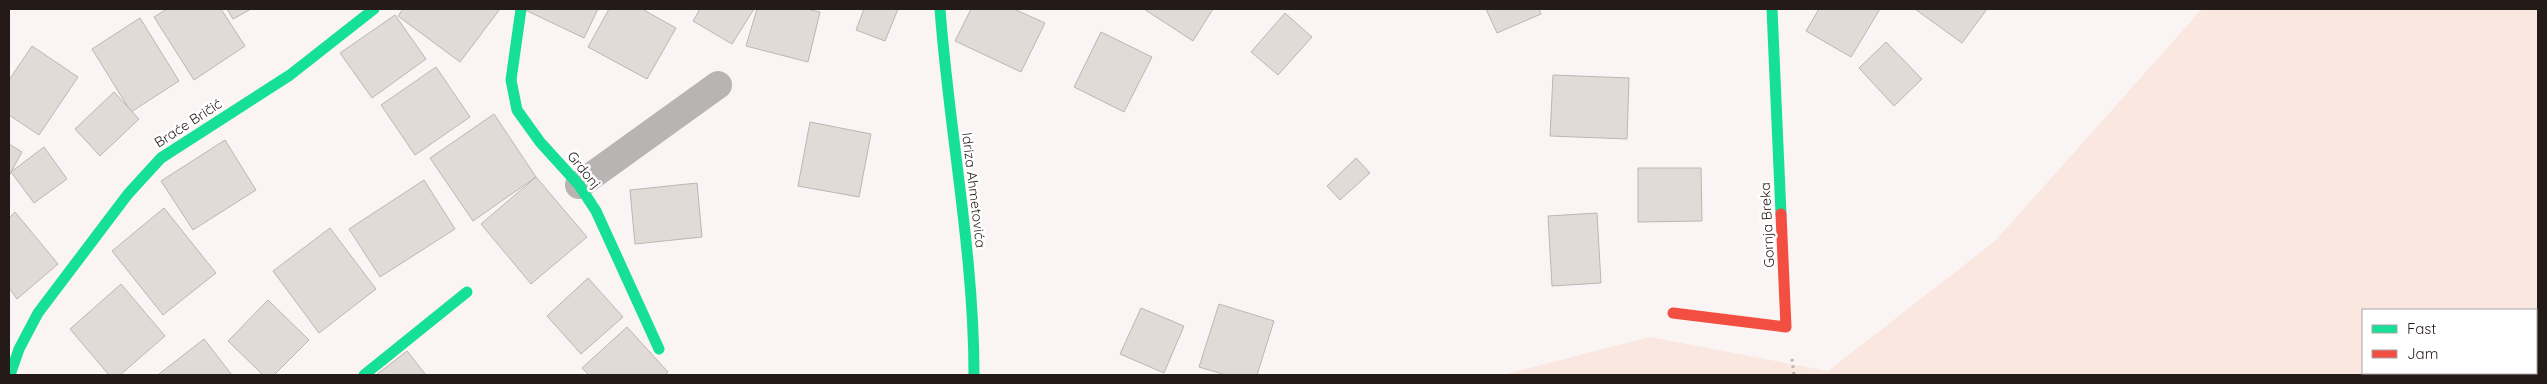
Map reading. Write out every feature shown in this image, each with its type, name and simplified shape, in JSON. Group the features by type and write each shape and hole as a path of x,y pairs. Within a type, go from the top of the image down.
{"street":[{"name":"Braće Bričić","path":"10,375 19,349 38,313 128,194 161,158 290,75 374,9"},
{"name":"Grdonj","path":"521,9 511,80 517,110 540,142 579,185 596,211 659,349"},
{"name":"Idriza Ahmetovića","path":"940,9 952,140 966,236 975,349 974,375"},
{"name":"Gornja Breka","path":"1673,313 1786,327 1772,9"},
{"path":"579,185 718,85"},
{"path":"364,375 467,292"}],"shaded area":[{"path":"2202,9 2538,9 2538,375 1501,375 1650,337 1828,371 1995,241"}],"building":[{"path":"167,9 221,9 245,46 194,80 154,17"},
{"path":"227,9 251,9 233,19"},
{"path":"403,9 500,9 460,62 398,16"},
{"path":"523,9 598,9 584,38"},
{"path":"609,9 642,9 676,28 647,79 588,47"},
{"path":"700,9 754,9 732,44 693,21"},
{"path":"757,9 807,9 820,12 808,62 746,46"},
{"path":"864,9 898,9 885,41 856,30"},
{"path":"971,9 1014,9 1045,23 1021,72 955,41"},
{"path":"1144,9 1213,9 1193,41"},
{"path":"1486,9 1539,9 1541,14 1497,33"},
{"path":"1819,9 1880,9 1851,57 1806,31"},
{"path":"1915,9 1987,9 1962,43"},
{"path":"1285,13 1312,37 1278,75 1251,52"},
{"path":"395,15 426,59 372,98 340,53"},
{"path":"140,18 179,81 131,112 92,49"},
{"path":"1101,32 1152,57 1124,112 1074,87"},
{"path":"1886,42 1922,79 1894,106 1859,68"},
{"path":"32,46 78,77 39,135 9,115 9,80"},
{"path":"436,67 470,117 415,155 381,105"},
{"path":"1553,75 1629,78 1627,139 1550,136"},
{"path":"114,92 139,119 100,156 75,129"},
{"path":"494,114 536,177 473,221 430,158"},
{"path":"810,122 871,134 859,197 798,186"},
{"path":"225,140 256,190 193,230 161,181"},
{"path":"9,144 22,152 9,176"},
{"path":"44,147 67,179 34,203 11,172"},
{"path":"1356,158 1370,173 1340,200 1327,186"},
{"path":"1638,168 1701,168 1702,221 1638,222"},
{"path":"536,177 587,237 531,284 481,224"},
{"path":"424,180 455,229 380,277 349,229"},
{"path":"697,183 702,237 635,244 630,190"},
{"path":"164,208 216,273 163,315 112,251"},
{"path":"15,212 58,264 17,299 9,288 9,218"},
{"path":"1597,213 1601,283 1552,286 1548,216"},
{"path":"330,228 376,289 319,333 273,271"},
{"path":"588,278 623,317 581,354 547,316"},
{"path":"121,284 165,336 120,375 109,375 70,329"},
{"path":"268,300 309,340 274,375 263,375 228,341"},
{"path":"1219,304 1274,321 1257,375 1226,375 1199,367"},
{"path":"1141,308 1184,326 1164,373 1120,354"},
{"path":"627,327 668,372 665,375 589,375 582,368"},
{"path":"204,339 232,375 159,374"},
{"path":"407,351 426,375 376,375"}],"traffic: fast":[{"path":"10,375 19,349 38,313 128,194 161,158 290,75 374,9"},
{"path":"521,9 511,80 517,110 540,142 579,185 596,211 659,349"},
{"path":"940,9 966,237 973,329 974,375"},
{"path":"1772,9 1781,214"},
{"path":"364,375 467,292"}],"traffic: jam":[{"path":"1673,313 1786,327 1781,214"}]}
